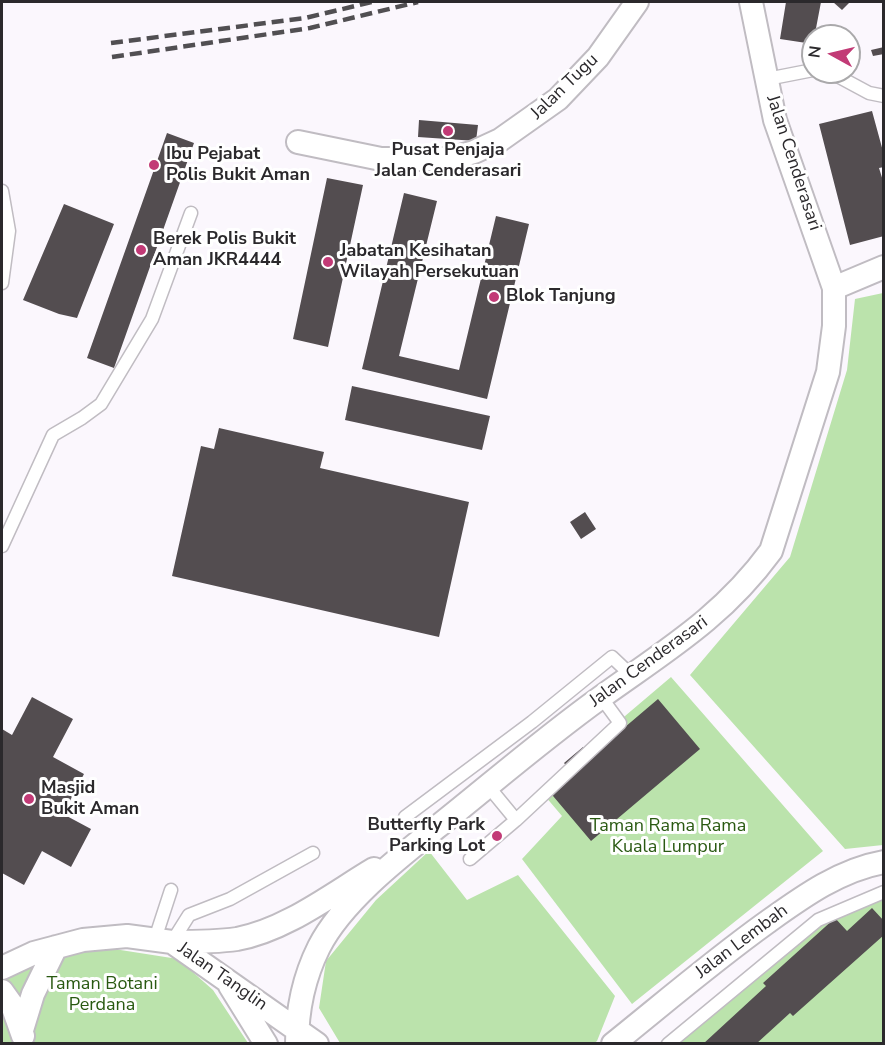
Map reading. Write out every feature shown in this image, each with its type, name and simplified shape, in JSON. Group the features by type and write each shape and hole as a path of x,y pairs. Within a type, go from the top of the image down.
{"street":[{"name":"Jalan Tugu","path":"298,142 381,159 450,159 474,152 510,134 558,99 598,57 638,2"},
{"name":"Jalan Cenderasari","path":"297,1037 307,974 319,946 349,906 416,844 488,786 539,731 601,697 701,627 754,574 771,551 828,372 834,326 834,288 775,120 752,2"},
{"path":"834,288 884,267"},
{"name":"Jalan Cenderasari","path":"164,941 239,938 259,932 293,917 416,844"},
{"name":"Jalan Lembah","path":"613,1044 715,960 804,896 860,868 884,862"},
{"name":"Jalan Tanglin","path":"2,968 34,953 106,936 164,941 225,978 297,1037"},
{"path":"23,1037 33,994 56,947"},
{"path":"225,978 266,1044"},
{"path":"2,991 12,1005 23,1037"},
{"path":"297,1037 317,1044"}],"lane":[{"path":"767,79 801,72"},
{"path":"852,84 869,93 884,96"},
{"path":"2,191 5,231 2,283"},
{"path":"2,546 52,435 101,404 152,319 191,213"},
{"path":"405,817 539,731 612,657 632,676"},
{"path":"470,859 516,820 620,723 601,697"},
{"path":"488,786 516,820"},
{"path":"164,941 189,915 230,898 313,853"},
{"path":"164,941 171,890"},
{"path":"668,1044 818,920 884,892"}],"green space":[{"path":"883,293 883,845 845,849 690,675 790,557 847,370 855,299"},
{"name":"Taman Rama Rama Kuala Lumpur","path":"671,677 823,851 632,1004 522,859 562,816 539,789"},
{"path":"429,851 467,900 518,875 615,996 597,1041 593,1044 340,1043 319,1008 326,961 376,900"},
{"path":"883,894 883,1043 674,1044 835,912"},
{"name":"Taman Botani Perdana","path":"95,946 178,959 213,990 248,1043 2,1044 2,981 57,955"}],"building":[{"path":"786,2 821,2 817,24 801,24 801,42 780,39"},
{"path":"833,2 850,2 842,10"},
{"path":"884,47 884,54 873,56 871,50"},
{"path":"872,111 884,155 884,167 879,168 884,184 884,236 850,245 819,124"},
{"name":"Pusat Penjaja Jalan Cenderasari","path":"419,120 478,125 476,141 418,137"},
{"name":"Berek Polis Bukit Aman JKR4444","path":"167,133 194,143 114,368 87,358"},
{"name":"Jabatan Kesihatan Wilayah Persekutuan","path":"327,178 363,185 328,347 293,339"},
{"path":"404,193 437,201 399,356 459,370 496,216 529,224 487,399 362,369"},
{"path":"64,204 114,224 77,318 59,314 23,300"},
{"path":"352,386 490,416 482,450 345,420"},
{"path":"219,428 324,452 320,468 469,502 439,637 172,576 201,446 214,449"},
{"path":"585,512 596,529 581,539 570,522"},
{"path":"32,697 73,719 53,757 84,774 63,814 91,829 71,867 42,851 24,885 2,873 2,729 12,735"},
{"path":"658,699 700,749 591,841 548,790 571,771 564,763 583,747 591,756"},
{"path":"872,908 884,921 884,935 793,1016 790,1013 756,1044 703,1044 766,986 763,983 835,918 847,931"}],"railway":[{"path":"111,43 305,18 372,2"},
{"path":"112,57 310,28 418,2"}],"place":[{"name":"Pusat Penjaja Jalan Cenderasari","path":"448,131"},
{"name":"Ibu Pejabat Polis Bukit Aman","path":"154,165"},
{"name":"Berek Polis Bukit Aman JKR4444","path":"141,250"},
{"name":"Jabatan Kesihatan Wilayah Persekutuan","path":"328,262"},
{"name":"Blok Tanjung","path":"494,297"},
{"name":"Masjid Bukit Aman","path":"29,799"},
{"name":"Butterfly Park Parking Lot","path":"497,836"}]}
